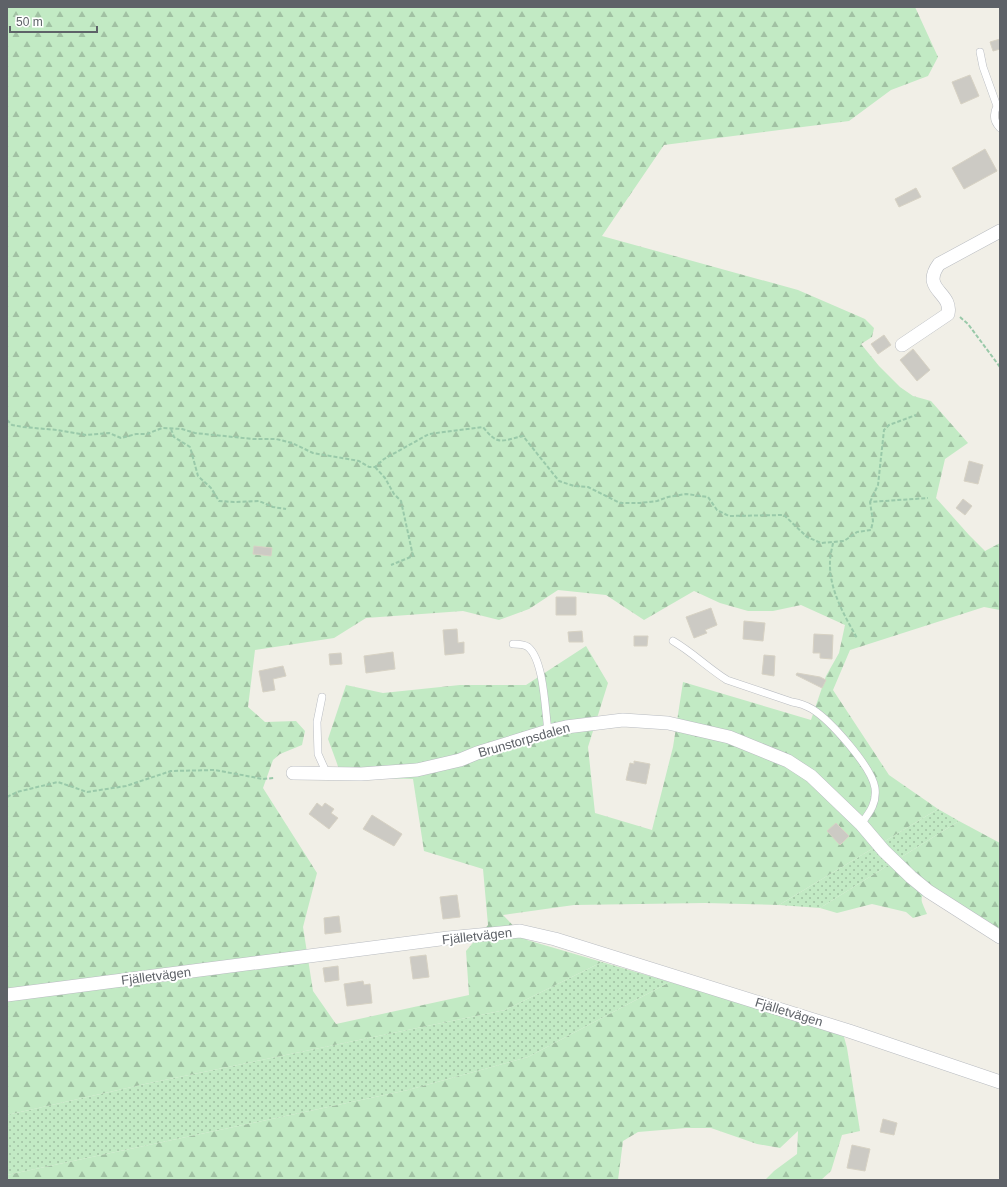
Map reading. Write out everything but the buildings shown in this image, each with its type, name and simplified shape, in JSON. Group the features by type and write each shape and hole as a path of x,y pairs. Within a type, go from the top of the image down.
{"street":[{"path":"902,345 948,314 949,308 947,302 935,287 933,279 934,271 939,264 1000,231"},
{"name":"Brunstorpsdalen","path":"292,773 361,774 418,770 460,760 477,753 548,731 566,727 623,720 668,723 729,736 788,761 805,773 834,797 861,824 884,851 923,886 1000,937"},
{"name":"Fjälletvägen","path":"7,995 448,938 520,931 555,939 849,1031 1000,1082"}],"lane":[{"path":"980,52 983,67 998,106 994,115 1000,128"},
{"path":"673,641 687,649 727,680 792,702 803,704 826,721 852,748 872,778 875,787 875,801 872,810 861,824"},
{"path":"513,644 527,646 535,655 539,666 548,731"},
{"path":"322,697 317,722 318,754 327,774"}],"path":[{"path":"949,308 968,324 1000,367"},
{"path":"7,420 12,425 23,428 57,430 86,435 109,433 121,438 136,434 147,434 162,428 171,428 182,429 195,433 253,439 276,439 313,453 359,461 369,467 375,467 384,459 429,434 483,426 492,437 502,441 523,436 559,481 574,486 588,487 620,503 657,501 668,497 686,494 708,497 717,510 728,516 784,515 807,537 821,543 832,543 844,541 856,532 872,530 873,521 870,502 878,485 884,430 889,425 916,414"},
{"path":"171,428 174,437 190,447 198,476 211,488 219,501 259,501 273,507 286,510"},
{"path":"375,467 385,478 394,494 402,501 413,556 391,565"},
{"path":"870,502 928,498"},
{"path":"832,543 830,562 831,576 836,596 857,638"},
{"path":"7,797 17,792 58,782 87,792 126,786 171,771 215,770 263,779 274,778"}],"green space":[{"path":"7,7 915,7 938,57 928,76 891,90 849,121 664,145 602,236 798,290 865,319 874,328 872,337 861,344 879,366 900,387 913,396 931,401 968,443 945,459 936,498 985,551 1000,543 1000,610 984,607 850,650 833,690 889,775 938,809 779,905 705,903 574,905 503,915 527,940 602,962 505,1010 145,1084 7,1115","holes":["558,590 606,595 644,620 694,591 720,603 748,611 773,611 801,605 845,625 839,653 826,676 811,720 683,682 673,747 652,830 595,813 588,747 608,683 586,646 526,685 460,685 383,693 346,685 328,739 342,777 413,779 424,851 483,869 488,925 466,951 469,995 336,1024 313,991 303,927 317,873 263,788 273,760 280,754 302,745 305,731 296,721 265,722 248,707 255,650 334,638 366,618 463,611 499,620 529,609"]},
{"path":"938,809 959,821 820,908 779,905"},
{"path":"959,821 1000,843 1000,933 929,885 922,897 923,905 927,914 913,918 906,912 872,904 837,913 820,908"},
{"path":"602,962 670,982 528,1057 408,1090 7,1175 7,1115 145,1084 505,1010"},
{"path":"670,982 843,1033 847,1048 860,1131 842,1135 831,1171 821,1180 765,1180 774,1171 797,1154 798,1131 780,1148 757,1144 711,1128 686,1128 638,1132 623,1141 618,1180 7,1180 7,1175 408,1090 528,1057"}]}
